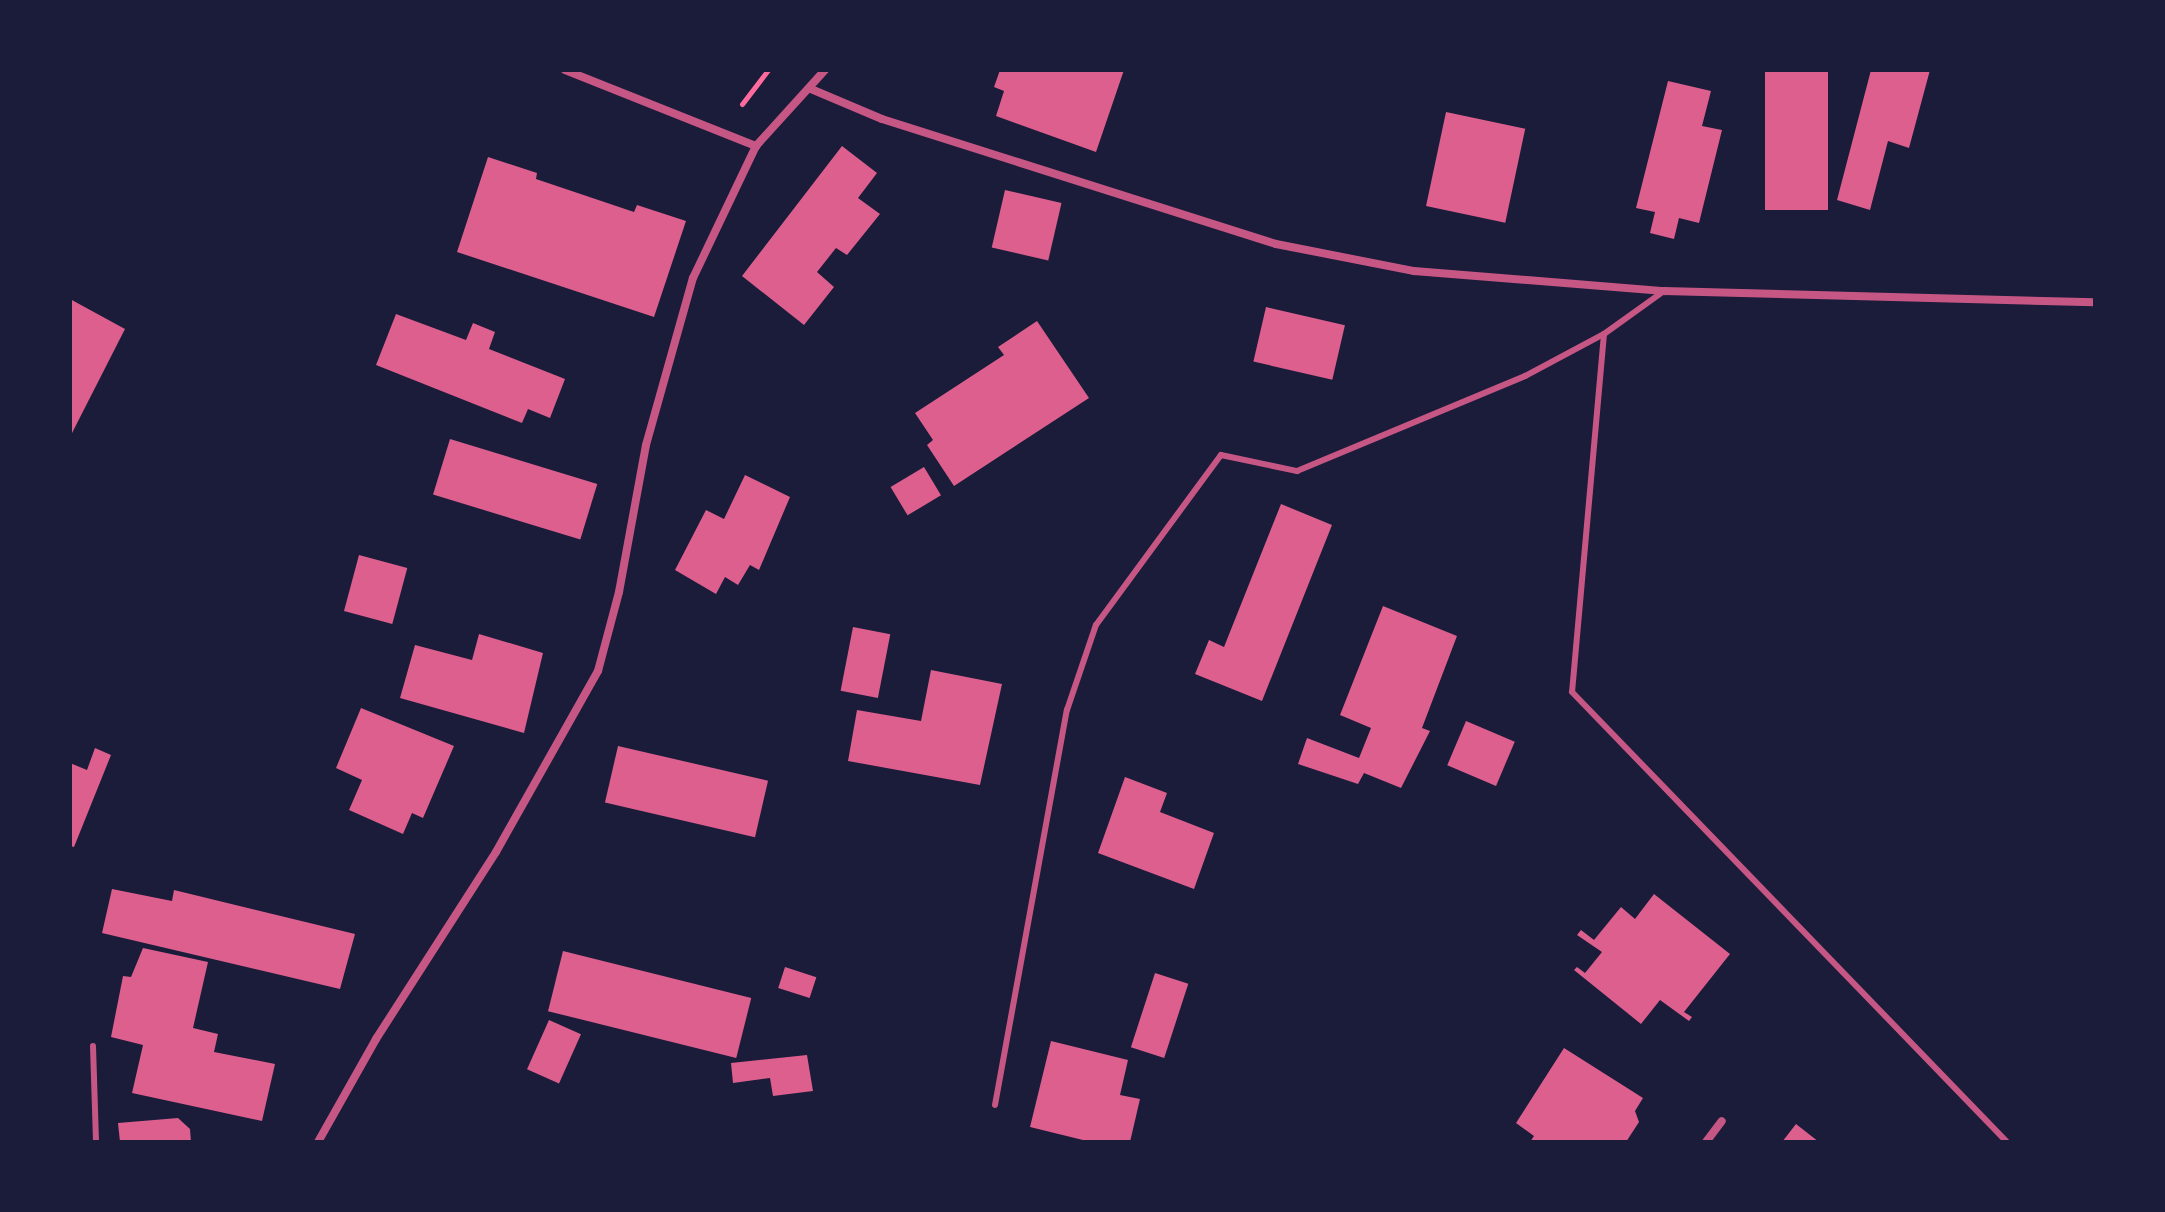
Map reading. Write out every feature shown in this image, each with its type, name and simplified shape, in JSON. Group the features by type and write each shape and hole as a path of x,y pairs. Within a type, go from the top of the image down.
{"street":[{"path":"565,70 756,146"},
{"path":"318,1142 376,1039 496,852 598,671 619,592 646,445 693,278 756,146 811,89 825,70"},
{"path":"811,89 882,119 1276,244 1414,271 1664,291 2095,302"},
{"path":"1706,1142 1722,1121"}],"lane":[{"path":"995,1105 1067,710 1096,625 1221,455 1297,471 1525,376 1604,334 1664,291"},
{"path":"1604,334 1572,692 2007,1142"},
{"path":"93,1046 96,1142"}],"building":[{"path":"1000,70 1124,70 1096,152 996,116 1004,91 994,87"},
{"path":"1765,70 1828,70 1828,210 1765,210"},
{"path":"1871,70 1930,70 1909,148 1888,141 1870,210 1837,200"},
{"path":"1668,81 1711,91 1702,126 1722,130 1699,223 1679,218 1674,239 1650,233 1655,212 1636,208"},
{"path":"1446,112 1525,129 1505,223 1426,206"},
{"path":"842,146 877,173 858,198 880,214 847,255 836,248 817,272 834,287 804,325 742,276"},
{"path":"488,157 537,173 536,179 634,212 637,205 686,221 654,317 457,252"},
{"path":"1005,190 1062,203 1048,261 992,247"},
{"path":"70,299 125,329 70,437"},
{"path":"1266,307 1345,325 1332,380 1253,362"},
{"path":"396,314 466,340 473,323 495,332 489,349 565,379 550,418 528,409 522,423 376,365"},
{"path":"1037,321 1089,398 954,486 927,445 933,440 915,413 1004,355 998,347"},
{"path":"450,439 597,484 580,539 433,494"},
{"path":"924,467 941,495 908,515 891,487"},
{"path":"745,475 790,497 759,570 750,565 738,585 725,577 716,594 675,570 706,510 724,519"},
{"path":"1281,504 1332,525 1262,701 1195,674 1209,640 1224,647"},
{"path":"359,555 407,568 392,624 344,611"},
{"path":"1383,606 1457,636 1422,728 1430,731 1401,788 1364,773 1358,784 1298,764 1307,738 1359,758 1371,728 1340,715"},
{"path":"853,627 890,634 878,698 841,691"},
{"path":"479,634 543,653 524,733 400,698 415,645 472,660"},
{"path":"931,670 1002,684 980,785 848,761 857,710 921,721"},
{"path":"361,708 454,746 423,818 412,813 403,834 349,810 362,780 336,768"},
{"path":"1466,721 1515,742 1496,786 1447,765"},
{"path":"618,746 768,781 755,837 605,803"},
{"path":"95,748 111,755 74,847 70,846 70,763 87,770"},
{"path":"1125,777 1167,793 1160,812 1214,833 1194,889 1098,853"},
{"path":"112,889 172,901 174,890 355,934 340,989 102,933"},
{"path":"1654,894 1730,954 1684,1012 1692,1017 1689,1021 1660,1000 1641,1024 1574,970 1577,967 1585,973 1602,952 1577,935 1581,930 1594,940 1621,907 1635,919"},
{"path":"143,948 208,962 193,1028 218,1034 214,1052 275,1064 262,1121 132,1093 143,1045 111,1037 123,976 131,977"},
{"path":"563,951 751,998 736,1058 548,1011"},
{"path":"785,967 816,977 810,998 778,988"},
{"path":"1155,973 1188,984 1164,1058 1131,1047"},
{"path":"549,1020 581,1034 559,1084 527,1069"},
{"path":"1051,1041 1128,1060 1120,1095 1140,1099 1130,1142 1091,1142 1030,1127"},
{"path":"1564,1048 1643,1098 1635,1111 1639,1122 1626,1142 1530,1142 1534,1136 1516,1123"},
{"path":"807,1055 813,1091 773,1096 770,1078 733,1083 731,1063"},
{"path":"178,1118 190,1129 191,1142 120,1142 118,1123"},
{"path":"1796,1124 1819,1142 1782,1142"}]}
